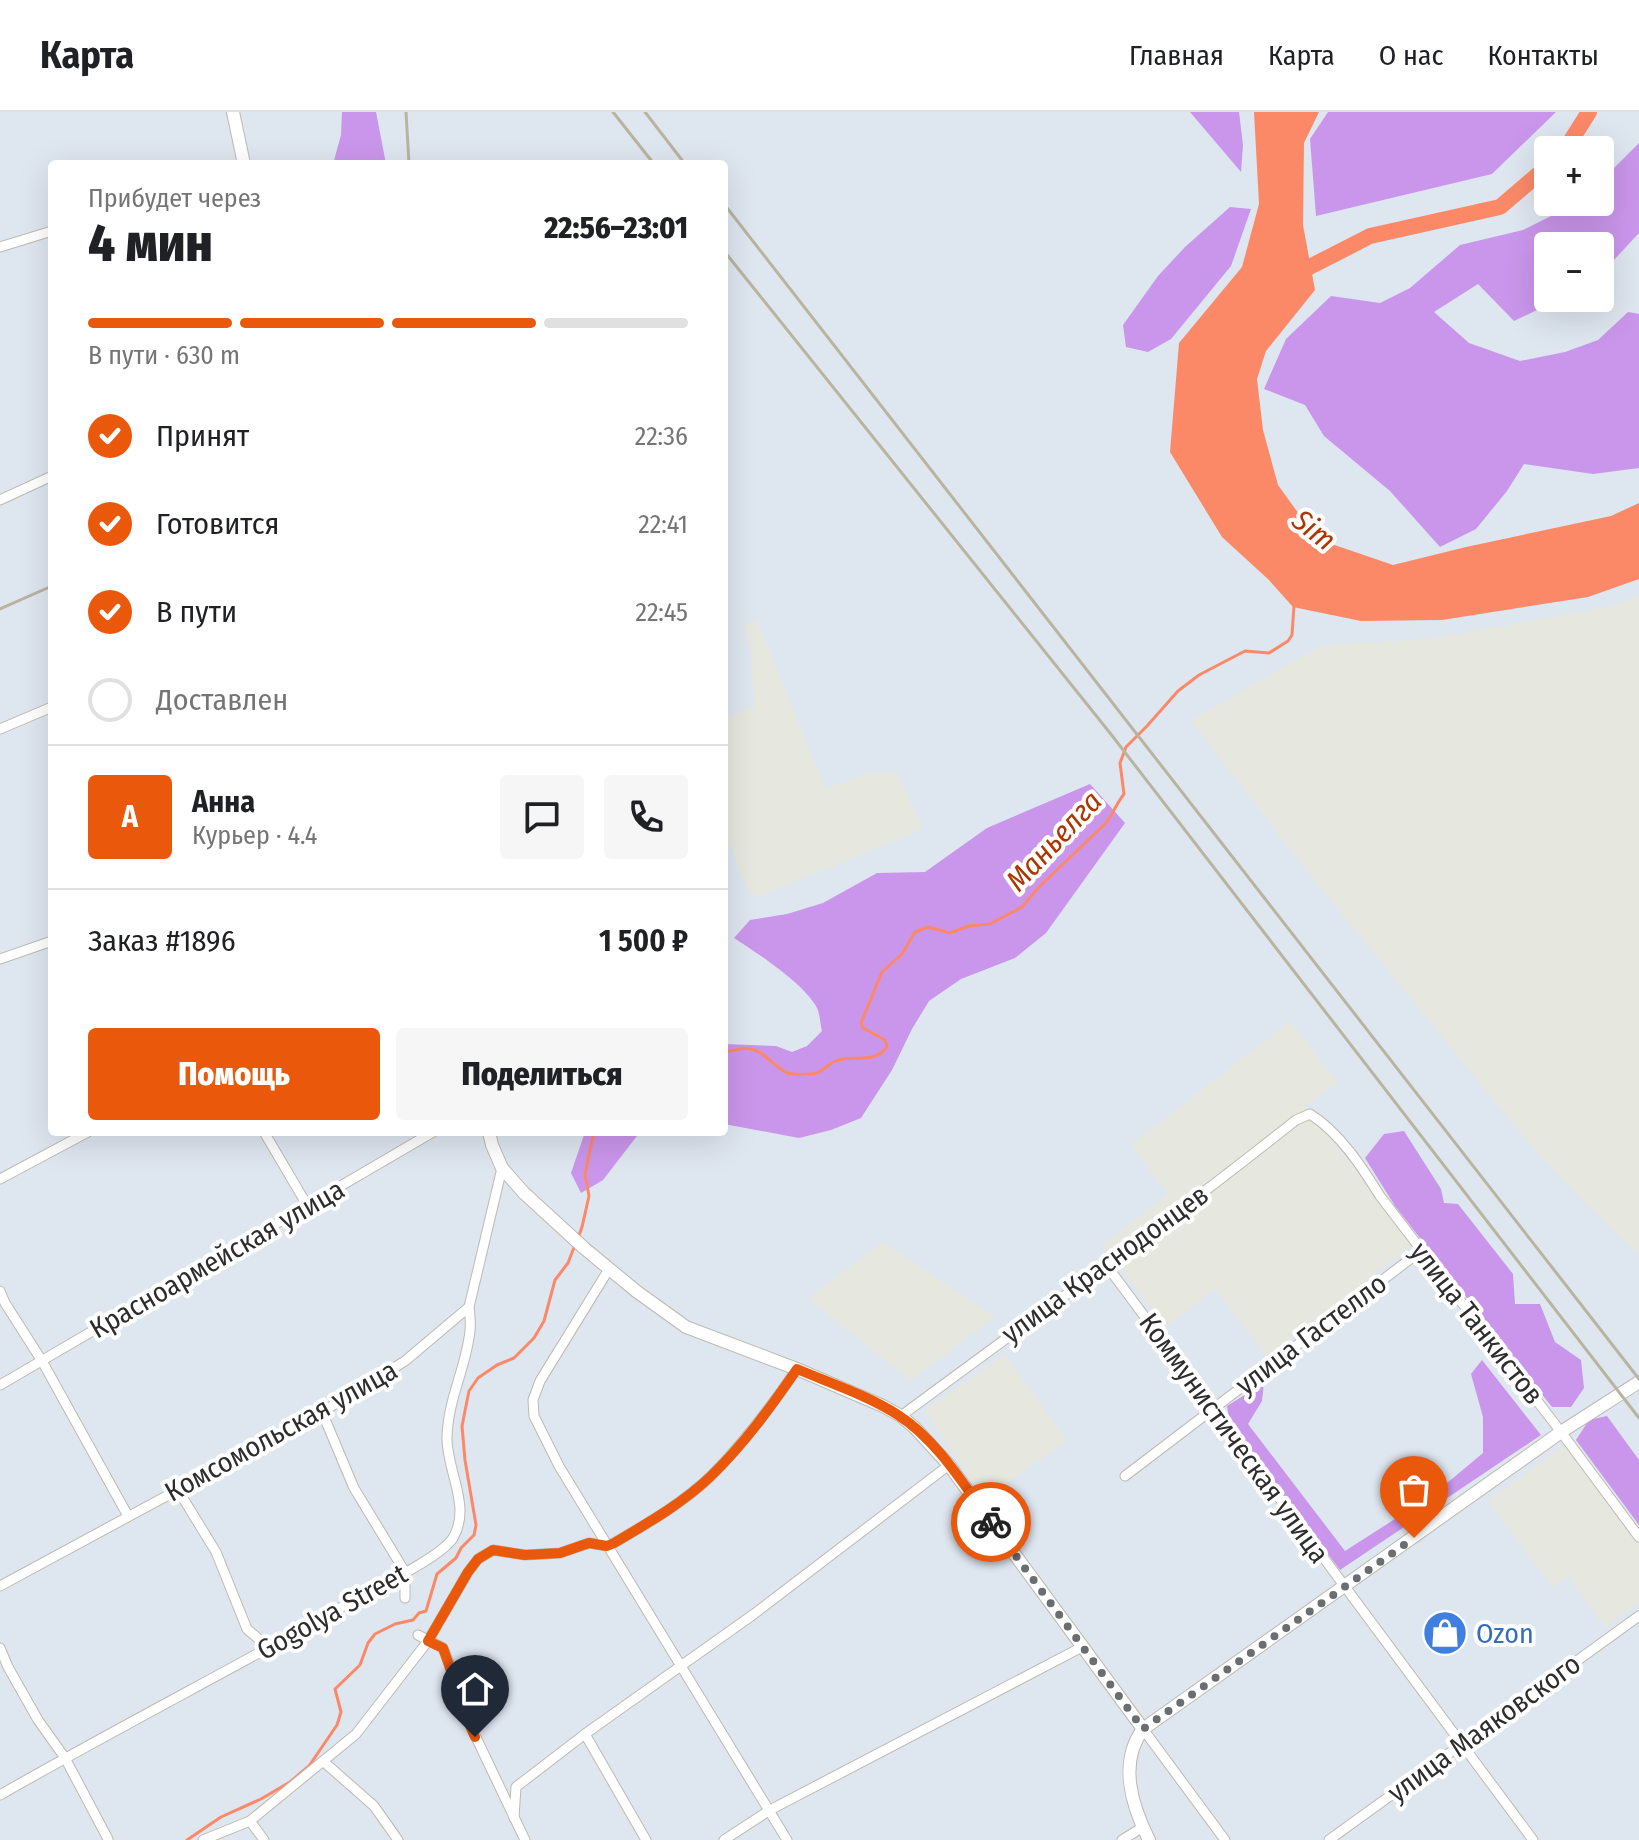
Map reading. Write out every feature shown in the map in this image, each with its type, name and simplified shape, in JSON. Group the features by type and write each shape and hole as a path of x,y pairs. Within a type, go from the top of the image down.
{"street":[{"path":"233,112 243,160"},
{"path":"0,247 48,232"},
{"path":"0,500 48,478"},
{"path":"0,729 48,709"},
{"path":"0,959 48,942"},
{"name":"улица Танкистов","path":"1310,1114 1321,1120 1343,1144 1639,1537"},
{"name":"улица Краснодонцев","path":"901,1416 1107,1266 1296,1120 1310,1114"},
{"path":"0,1179 81,1136"},
{"path":"266,1136 307,1205"},
{"name":"Красноармейская улица","path":"0,1385 426,1136"},
{"path":"490,1136 502,1168 524,1193 609,1269 686,1327 883,1406 901,1416 928,1441 949,1465 1225,1840"},
{"path":"469,1307 502,1168"},
{"name":"улица Гастелло","path":"1125,1476 1422,1250"},
{"name":"Коммунистическая улица","path":"1107,1266 1533,1840"},
{"path":"609,1269 540,1381 533,1400 534,1416 607,1546 787,1840"},
{"path":"0,1291 128,1516"},
{"name":"Комсомольская улица","path":"0,1586 322,1412 405,1361 469,1307"},
{"name":"Gogolya Street","path":"0,1795 405,1572 451,1541 459,1526 459,1493 447,1440 451,1400 464,1361 470,1329 469,1307"},
{"path":"203,1840 250,1821 356,1734 428,1641 478,1559 493,1550 525,1555 560,1553 589,1543 607,1546 614,1543 670,1509 710,1477 761,1421 797,1369"},
{"path":"1149,1840 1132,1798 1129,1775 1131,1752 1143,1729 1561,1432 1639,1382"},
{"path":"322,1412 354,1488 405,1572 405,1598"},
{"path":"514,1818 516,1787 754,1614 949,1465"},
{"path":"178,1490 216,1552 247,1629 269,1648"},
{"name":"улица Маяковского","path":"1329,1840 1639,1616"},
{"path":"418,1635 443,1648 463,1710 525,1840"},
{"path":"724,1840 770,1810 1082,1647"},
{"path":"0,1648 38,1720 65,1758 108,1839"},
{"path":"585,1734 646,1840"},
{"path":"324,1762 374,1806 398,1840"},
{"path":"250,1821 264,1840"},
{"path":"1122,1840 1143,1827"}],"shaded area":[{"path":"342,112 376,112 385,160 334,160 341,135"},
{"path":"1190,112 1239,112 1243,145 1241,172"},
{"path":"1254,112 1319,112 1304,143 1303,225 1315,290 1266,351 1257,379 1263,430 1278,485 1317,539 1393,565 1611,516 1639,503 1639,579 1588,597 1442,620 1361,621 1293,607 1222,537 1170,452 1179,343 1242,267 1259,204"},
{"path":"1328,112 1556,112 1492,174 1316,216 1310,139"},
{"path":"1639,143 1639,233 1614,260 1614,232 1534,232 1534,311 1514,321 1478,284 1434,312 1469,343 1520,361 1565,352 1598,340 1628,312 1639,314 1639,468 1593,474 1524,464 1476,529 1440,547 1390,491 1324,436 1305,405 1264,389 1286,339 1331,296 1380,303 1410,288 1460,245 1523,230 1551,216 1614,216 1614,168"},
{"path":"1230,207 1251,209 1231,266 1171,339 1148,352 1126,347 1123,325 1158,276"},
{"path":"1639,597 1639,1256 1528,1142 1295,856 1191,720 1321,646 1437,638 1603,608"},
{"path":"757,620 825,788 871,773 897,773 923,829 761,896 750,895 728,843 728,717 755,706 750,648 743,624"},
{"path":"1090,784 1125,823 1046,933 1015,958 961,979 929,1001 892,1070 861,1118 799,1138 728,1125 728,1044 776,1046 792,1052 807,1046 822,1031 816,1006 801,987 734,938 750,920 787,914 823,903 877,873 925,872 987,828"},
{"path":"1290,1021 1338,1082 1306,1107 1413,1244 1268,1357 1215,1289 1166,1327 1102,1245 1168,1194 1131,1145"},
{"path":"1404,1131 1441,1189 1444,1203 1458,1204 1513,1274 1515,1304 1540,1304 1555,1342 1581,1360 1584,1388 1571,1407 1552,1407 1395,1206 1365,1158 1384,1134"},
{"path":"584,1136 637,1136 603,1180 581,1193 571,1173"},
{"path":"883,1242 995,1317 910,1381 808,1298"},
{"path":"1005,1354 1067,1441 986,1498 924,1411"},
{"path":"1482,1360 1541,1435 1340,1570 1230,1423 1227,1406 1264,1383 1262,1401 1248,1424 1345,1551 1434,1494 1483,1453 1483,1417 1471,1374"},
{"path":"1607,1416 1639,1460 1639,1525 1576,1440 1589,1420"},
{"path":"1566,1444 1639,1543 1639,1602 1605,1627 1568,1576 1552,1587 1488,1501"}],"waterway":[{"name":"Sim","path":"1574,136 1589,112"},
{"name":"Sim","path":"1294,275 1370,236 1500,207 1534,178"},
{"name":"Маньелга","path":"728,1052 751,1049 791,1074 813,1074 835,1061 876,1056 882,1052 887,1047 885,1040 863,1028 861,1023 882,972 902,954 915,932 928,927 950,933 969,926 990,924 1022,907 1107,822 1124,794 1120,763 1126,747 1178,691 1199,675 1245,651 1269,653 1288,641 1292,635 1294,606"},
{"name":"Маньелга","path":"578,1238 589,1196 585,1174 593,1136"},
{"name":"Маньелга","path":"187,1840 221,1817 290,1782 309,1766 337,1725 341,1712 335,1689 360,1665 368,1643 375,1634 395,1624 413,1620 426,1611 437,1574 456,1558 474,1535 476,1525 462,1426 469,1391 478,1378 514,1358 534,1338 544,1321 555,1280 568,1263 575,1245"}],"railway":[{"path":"406,112 409,160"},
{"path":"613,112 651,160"},
{"path":"645,112 682,160"},
{"path":"728,209 1639,1379"},
{"path":"728,256 1110,733 1639,1418"},
{"path":"0,609 48,588"}],"way so far":[{"path":"991,1522 1143,1729 1414,1538"}],"place":[{"name":"Ozon","path":"1445,1633"}],"route":[{"path":"475,1737 443,1648 428,1641 478,1559 493,1550 525,1555 560,1553 589,1543 607,1546 614,1543 670,1509 710,1477 761,1421 797,1369 901,1416 949,1465 991,1522"}]}
